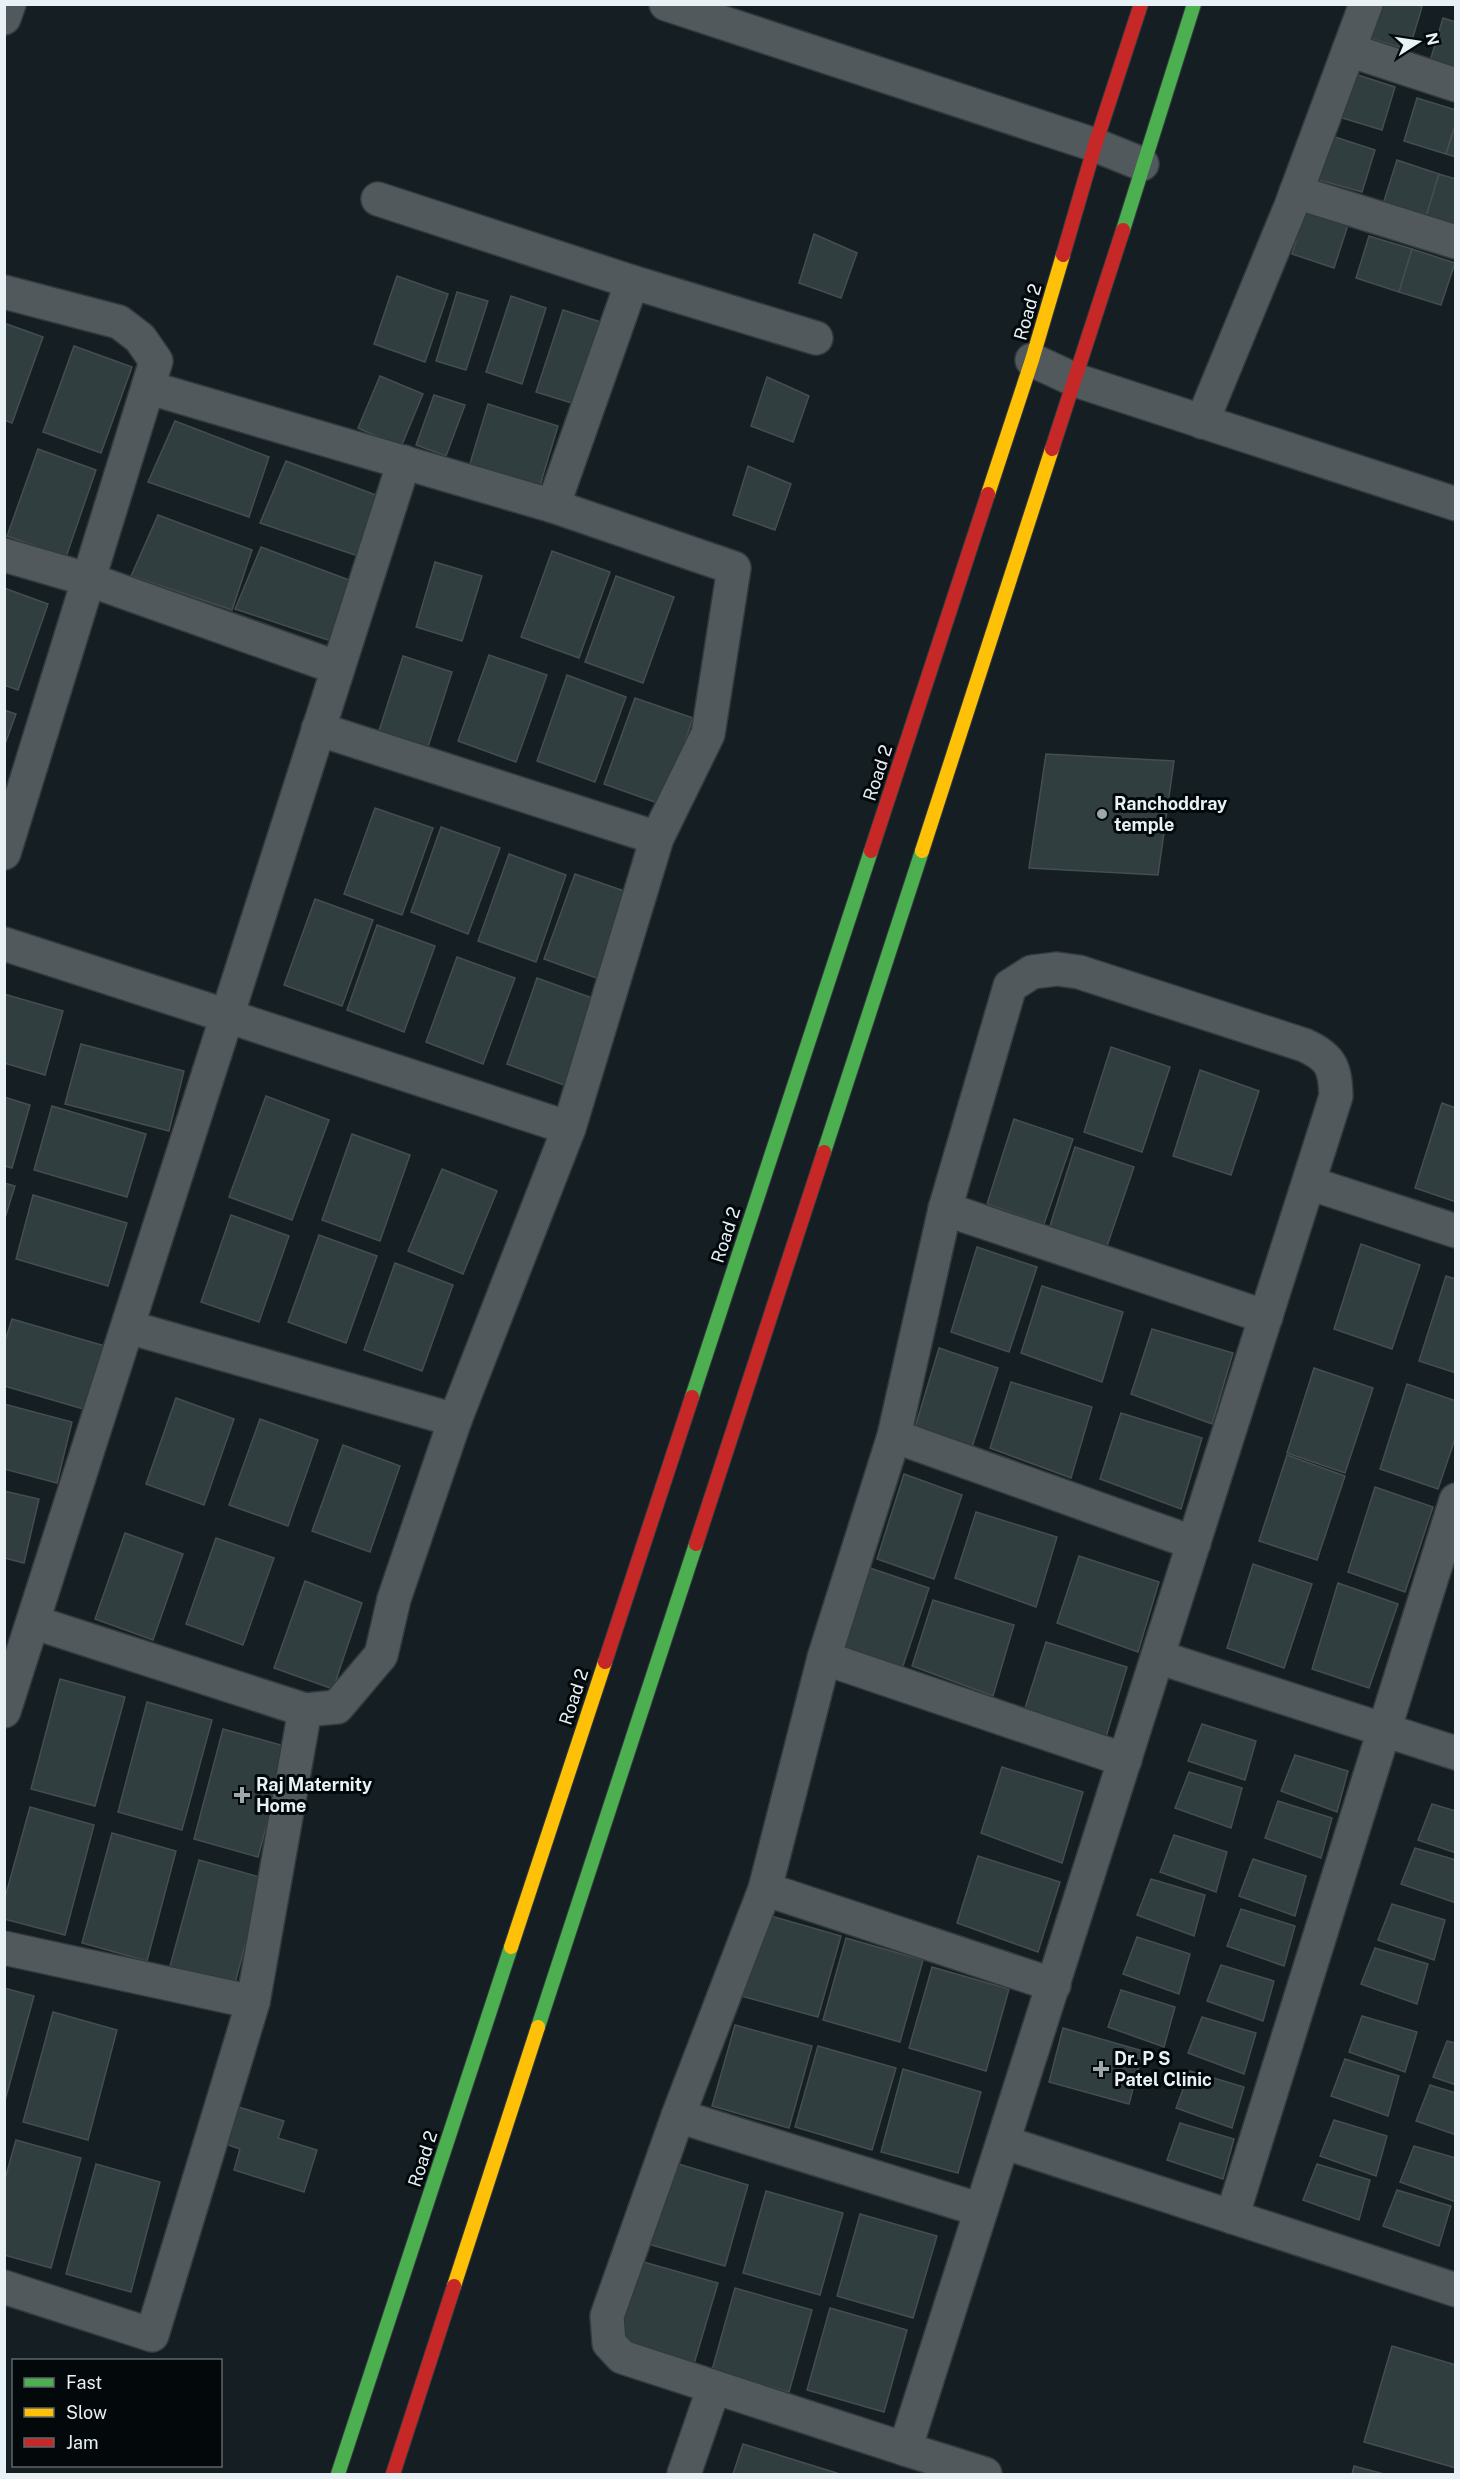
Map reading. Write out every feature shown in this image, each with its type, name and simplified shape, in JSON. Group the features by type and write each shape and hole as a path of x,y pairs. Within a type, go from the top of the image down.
{"street":[{"path":"4,18 9,4"},
{"path":"666,4 1095,145 1142,164"},
{"name":"Road 2","path":"338,2475 1032,360 1095,145 1141,4"},
{"path":"393,2475 1075,380 1194,4"},
{"path":"1202,422 1296,192 1366,4"},
{"path":"1350,50 1455,85"},
{"path":"1296,192 1455,242"},
{"path":"378,199 632,282 816,338"},
{"path":"553,506 632,282"},
{"path":"4,292 119,322 140,338 156,361 150,388 4,853"},
{"path":"1032,360 1075,380 1455,504"},
{"path":"33,1622 304,1710 337,1707 381,1655 394,1599 455,1420 569,1128 657,838 708,734 734,568 553,506 150,388"},
{"path":"4,1711 404,462"},
{"path":"4,555 90,580 338,668"},
{"path":"318,729 657,838"},
{"path":"4,944 569,1128"},
{"path":"905,2449 1336,1096 1335,1072 1322,1053 1304,1045 1079,972 1057,969 1032,972 1010,986 945,1209 894,1436 824,1658 765,1889 678,2116 607,2316 609,2343 622,2357 714,2386 905,2449 985,2475"},
{"path":"1309,1183 1455,1231"},
{"path":"945,1209 1266,1317"},
{"path":"128,1327 455,1420"},
{"path":"894,1436 1194,1543"},
{"path":"1232,2217 1455,1500"},
{"path":"1158,1657 1455,1753"},
{"path":"824,1658 1125,1760"},
{"path":"4,2287 152,2336 253,2002 304,1710"},
{"path":"765,1889 1054,1985"},
{"path":"4,1948 253,2002"},
{"path":"678,2116 981,2210"},
{"path":"1003,2142 1455,2287"},
{"path":"684,2475 714,2386"}],"building":[{"path":"1376,4 1414,4 1422,7 1409,50 1366,37"},
{"path":"1443,18 1456,22 1456,69 1430,61"},
{"path":"1352,73 1395,87 1382,130 1339,117"},
{"path":"1417,98 1456,110 1456,123 1446,154 1404,141"},
{"path":"1456,123 1456,157 1446,154"},
{"path":"1332,136 1375,150 1362,192 1319,180"},
{"path":"1397,160 1439,174 1426,217 1383,204"},
{"path":"1439,174 1456,179 1456,226 1426,217"},
{"path":"1305,211 1348,225 1334,268 1292,254"},
{"path":"814,234 857,253 841,298 799,283"},
{"path":"1369,236 1412,249 1399,292 1356,278"},
{"path":"1412,249 1455,263 1441,305 1399,292"},
{"path":"397,276 448,294 425,362 374,344"},
{"path":"457,292 488,301 466,370 436,361"},
{"path":"511,296 546,308 522,384 486,372"},
{"path":"563,310 601,322 575,404 536,392"},
{"path":"4,323 43,337 12,423 4,420"},
{"path":"74,346 132,367 101,453 43,432"},
{"path":"380,376 423,394 401,447 358,428"},
{"path":"767,377 809,396 793,442 751,426"},
{"path":"434,395 465,405 446,456 416,445"},
{"path":"488,404 558,426 538,492 468,470"},
{"path":"175,421 269,457 249,517 148,482"},
{"path":"38,449 96,470 66,557 7,536"},
{"path":"286,461 381,497 361,557 260,523"},
{"path":"748,466 791,484 775,530 733,515"},
{"path":"158,515 252,550 232,610 131,576"},
{"path":"261,547 357,583 337,643 235,609"},
{"path":"552,551 610,572 579,658 521,637"},
{"path":"435,562 482,576 462,641 416,627"},
{"path":"616,576 674,597 643,683 585,662"},
{"path":"4,588 48,604 18,690 4,685"},
{"path":"489,655 547,675 516,762 458,741"},
{"path":"403,656 452,672 427,750 378,734"},
{"path":"567,675 626,697 595,782 537,761"},
{"path":"635,698 693,718 663,805 604,784"},
{"path":"4,710 16,714 4,747"},
{"name":"Ranchoddray temple","path":"1046,754 1174,761 1158,875 1029,868"},
{"path":"375,808 433,828 402,915 344,894"},
{"path":"441,827 500,848 468,934 411,912"},
{"path":"509,854 566,875 536,962 478,941"},
{"path":"575,874 633,894 602,980 544,959"},
{"path":"315,899 373,920 342,1006 284,985"},
{"path":"377,925 435,946 404,1032 347,1010"},
{"path":"457,957 515,978 483,1064 426,1042"},
{"path":"537,978 595,999 564,1085 507,1064"},
{"path":"4,994 63,1011 45,1075 4,1063"},
{"path":"81,1044 184,1071 169,1131 65,1104"},
{"path":"1111,1047 1170,1067 1142,1152 1084,1132"},
{"path":"1200,1070 1259,1091 1231,1175 1173,1156"},
{"path":"266,1096 329,1120 292,1220 229,1197"},
{"path":"4,1097 30,1105 12,1168 4,1166"},
{"path":"1442,1103 1456,1108 1456,1202 1415,1188"},
{"path":"52,1106 146,1134 127,1197 34,1170"},
{"path":"1014,1119 1073,1139 1044,1224 987,1204"},
{"path":"352,1134 410,1155 380,1241 322,1220"},
{"path":"1075,1147 1134,1167 1105,1252 1048,1232"},
{"path":"442,1169 497,1191 463,1274 408,1251"},
{"path":"4,1183 15,1186 4,1221"},
{"path":"33,1195 127,1223 108,1286 16,1259"},
{"path":"231,1215 289,1236 259,1322 201,1302"},
{"path":"319,1235 377,1256 346,1343 288,1322"},
{"path":"1361,1244 1420,1265 1392,1349 1334,1329"},
{"path":"977,1247 1037,1267 1009,1352 951,1332"},
{"path":"395,1263 453,1285 422,1371 364,1350"},
{"path":"1446,1276 1456,1279 1456,1373 1419,1361"},
{"path":"1042,1286 1123,1312 1102,1382 1021,1353"},
{"path":"12,1319 105,1346 87,1410 4,1386 4,1344"},
{"path":"1152,1329 1233,1353 1212,1424 1131,1394"},
{"path":"939,1348 998,1368 970,1453 913,1434"},
{"path":"1314,1368 1373,1388 1345,1473 1287,1453"},
{"path":"1011,1382 1092,1407 1071,1478 990,1448"},
{"path":"1407,1384 1456,1401 1456,1436 1438,1489 1380,1469"},
{"path":"176,1398 234,1419 204,1505 146,1484"},
{"path":"4,1404 72,1422 57,1483 4,1469"},
{"path":"1121,1413 1202,1438 1181,1509 1100,1479"},
{"path":"260,1419 318,1440 288,1526 229,1505"},
{"path":"343,1445 400,1466 370,1552 312,1531"},
{"path":"1287,1455 1345,1476 1317,1560 1259,1541"},
{"path":"904,1474 962,1495 934,1579 877,1559"},
{"path":"1375,1487 1433,1507 1405,1592 1348,1572"},
{"path":"4,1491 39,1499 24,1563 4,1558"},
{"path":"976,1512 1057,1537 1036,1607 955,1578"},
{"path":"125,1533 183,1554 153,1640 95,1619"},
{"path":"216,1538 274,1558 243,1645 186,1624"},
{"path":"1079,1556 1159,1582 1138,1652 1057,1623"},
{"path":"1253,1564 1312,1584 1284,1668 1227,1648"},
{"path":"870,1568 929,1588 901,1672 843,1653"},
{"path":"305,1581 362,1603 333,1689 274,1668"},
{"path":"1338,1583 1398,1604 1369,1688 1312,1669"},
{"path":"933,1600 1014,1625 993,1696 912,1666"},
{"path":"1046,1642 1127,1667 1106,1737 1025,1708"},
{"path":"60,1679 125,1697 95,1806 31,1789"},
{"path":"147,1702 212,1720 182,1830 118,1812"},
{"path":"1202,1724 1256,1741 1245,1780 1188,1761"},
{"path":"223,1729 288,1747 258,1857 194,1839"},
{"path":"1295,1755 1348,1771 1337,1812 1281,1791"},
{"path":"1002,1767 1083,1792 1062,1863 981,1833"},
{"path":"1189,1772 1242,1788 1231,1828 1175,1808"},
{"path":"1278,1801 1332,1818 1321,1858 1265,1838"},
{"path":"1432,1804 1456,1811 1456,1853 1418,1840"},
{"path":"30,1807 94,1825 65,1935 4,1919 4,1901"},
{"path":"112,1833 176,1851 147,1961 82,1943"},
{"path":"1174,1835 1227,1852 1216,1892 1160,1872"},
{"path":"1415,1848 1456,1860 1456,1903 1401,1884"},
{"path":"978,1856 1060,1882 1038,1952 957,1923"},
{"path":"1253,1859 1306,1876 1295,1916 1239,1896"},
{"path":"199,1860 263,1878 234,1987 169,1970"},
{"path":"1151,1879 1205,1895 1194,1936 1137,1915"},
{"path":"1392,1904 1445,1920 1434,1960 1378,1940"},
{"path":"1241,1909 1295,1926 1284,1966 1227,1946"},
{"path":"764,1914 841,1936 818,2017 741,1996"},
{"path":"1137,1937 1190,1954 1179,1994 1123,1974"},
{"path":"846,1938 923,1960 900,2042 823,2020"},
{"path":"1375,1948 1428,1964 1417,2004 1361,1984"},
{"path":"1221,1965 1274,1981 1263,2021 1207,2001"},
{"path":"932,1967 1009,1989 986,2071 909,2048"},
{"path":"4,1988 34,1996 4,2104"},
{"path":"1121,1990 1175,2007 1164,2047 1108,2027"},
{"path":"53,2012 117,2030 88,2140 23,2122"},
{"path":"1362,2016 1417,2032 1405,2072 1349,2052"},
{"path":"1202,2017 1256,2033 1244,2074 1188,2053"},
{"path":"735,2025 812,2046 789,2128 712,2106"},
{"path":"1063,2028 1143,2051 1129,2104 1049,2082"},
{"path":"1447,2041 1456,2043 1456,2085 1433,2077"},
{"path":"818,2046 896,2068 872,2150 795,2127"},
{"path":"1345,2059 1399,2076 1388,2116 1331,2096"},
{"path":"903,2069 981,2092 958,2173 881,2152"},
{"path":"1190,2071 1244,2087 1232,2128 1176,2108"},
{"path":"1430,2085 1456,2093 1456,2135 1416,2121"},
{"path":"229,2104 284,2121 278,2138 317,2150 304,2192 234,2170 240,2149 217,2141"},
{"path":"1334,2120 1387,2136 1376,2176 1320,2156"},
{"path":"1180,2123 1234,2139 1223,2179 1167,2160"},
{"path":"16,2140 81,2158 51,2268 4,2255 4,2182"},
{"path":"1414,2146 1456,2158 1456,2202 1400,2182"},
{"path":"672,2162 748,2185 725,2266 648,2244"},
{"path":"96,2164 160,2182 131,2292 66,2274"},
{"path":"1317,2164 1370,2180 1359,2220 1303,2200"},
{"path":"1397,2190 1451,2206 1439,2246 1383,2226"},
{"path":"766,2191 843,2213 820,2295 743,2273"},
{"path":"860,2214 937,2236 913,2318 837,2296"},
{"path":"640,2261 718,2283 694,2364 617,2343"},
{"path":"735,2288 812,2310 789,2392 712,2370"},
{"path":"830,2308 907,2330 884,2412 807,2390"},
{"path":"1392,2346 1456,2365 1456,2468 1364,2442"},
{"path":"743,2444 840,2474 733,2474"},
{"path":"1354,2466 1384,2474 1352,2474"}],"traffic: fast":[{"path":"1123,230 1194,4"},
{"path":"692,1397 871,851"},
{"path":"824,1152 922,851"},
{"path":"538,2027 696,1544"},
{"path":"338,2474 511,1947"}],"traffic: slow":[{"path":"988,494 1032,360 1063,255"},
{"path":"922,851 1052,449"},
{"path":"511,1947 605,1662"},
{"path":"454,2286 538,2027"}],"traffic: jam":[{"path":"1063,255 1095,145 1141,4"},
{"path":"1052,449 1123,230"},
{"path":"871,851 988,494"},
{"path":"696,1544 824,1152"},
{"path":"605,1662 692,1397"},
{"path":"393,2474 454,2286"}],"place":[{"name":"Ranchoddray temple","path":"1102,814"},
{"name":"Raj Maternity Home","path":"242,1795"},
{"name":"Dr. P S Patel Clinic","path":"1101,2069"}]}
